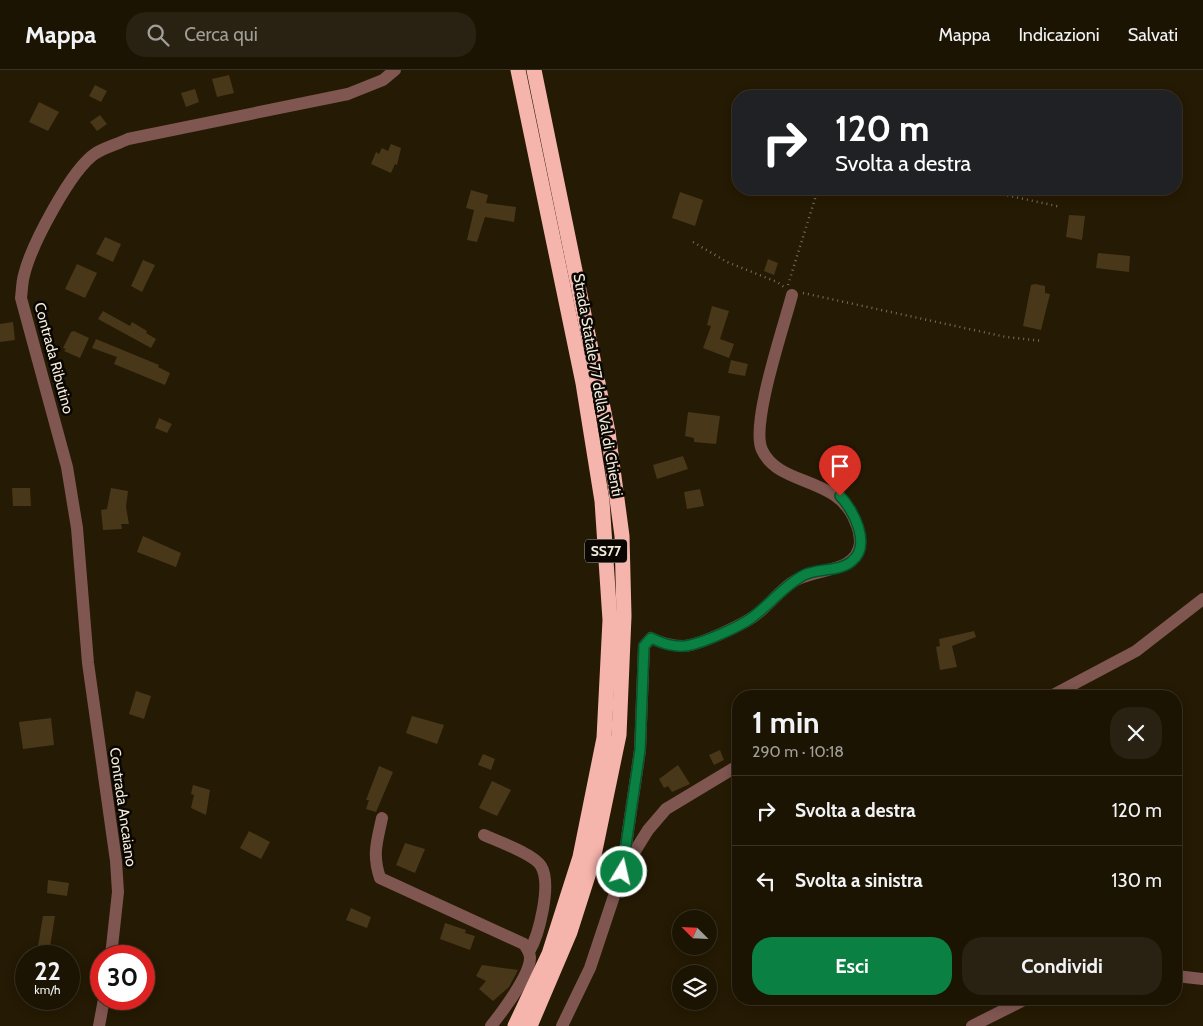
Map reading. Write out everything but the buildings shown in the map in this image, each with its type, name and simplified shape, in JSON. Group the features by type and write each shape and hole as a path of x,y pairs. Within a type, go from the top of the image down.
{"highway":[{"name":"Strada Statale 77 della Val di Chienti","path":"515,1026 549,954 580,857 604,738 610,620 602,501 583,383 518,70"},
{"name":"Strada Statale 77 della Val di Chienti","path":"530,1026 567,941 593,860 620,735 624,674 622,536 608,432 534,70"}],"street":[{"name":"Contrada Ributino","path":"88,662 77,528 67,467 21,298 24,275 35,245 70,183 96,153 128,139 348,94 383,80 395,70"},
{"path":"562,1026 590,968 622,872 640,750 644,646 651,638 662,643 687,646 710,637 752,617 794,581 807,574 828,570 852,562 858,552 860,542 858,529 848,505 840,496 782,470 770,461 762,450 759,434 761,410 792,296"},
{"path":"1062,690 1136,651 1203,599"},
{"name":"Contrada Ancaiano","path":"88,662 116,861 117,900 112,945"},
{"path":"622,872 648,830 666,809 732,770"},
{"path":"382,818 375,848 375,862 380,878 524,944 529,952 530,960 520,983 492,1026"},
{"path":"484,835 531,857 541,865 545,880 542,910 535,942 529,952"},
{"path":"1182,977 1203,979"},
{"path":"972,1026 1014,1005"},
{"path":"99,1026 102,1010"}],"path":[{"path":"694,242 727,262 777,282 787,290 816,195"},
{"path":"1006,195 1061,207"},
{"path":"792,296 802,292 811,293 1006,336 1043,341"}],"route":[{"path":"622,872 640,750 644,646 651,638 662,643 687,646 710,637 752,617 794,581 807,574 828,570 852,562 858,552 860,542 858,529 848,505 840,496"}]}
